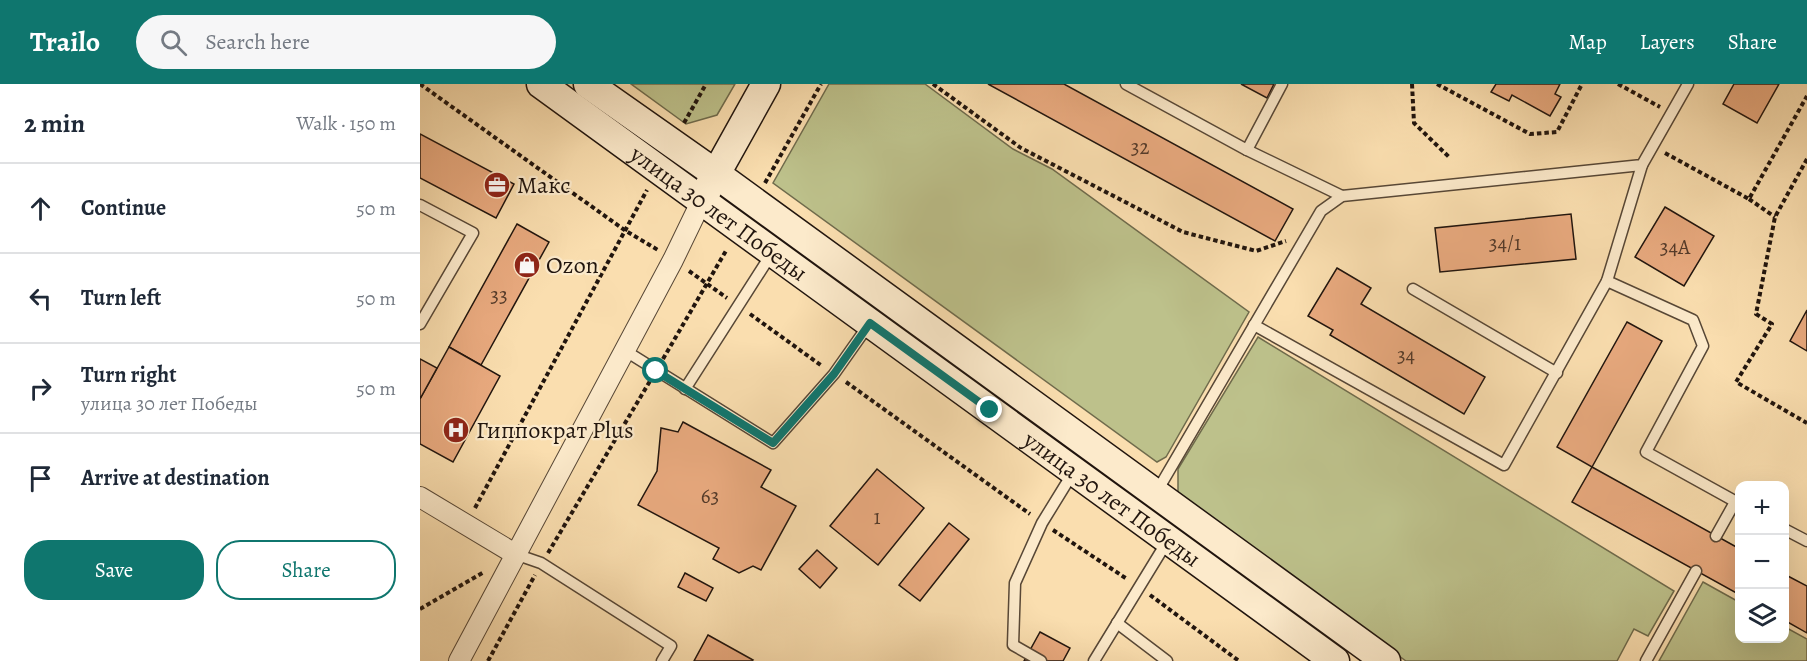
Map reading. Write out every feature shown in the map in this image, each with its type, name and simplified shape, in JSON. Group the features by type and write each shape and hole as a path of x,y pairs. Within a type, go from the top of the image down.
{"main road":[{"name":"улица 30 лет Победы","path":"540,84 1335,661"},
{"path":"588,84 716,174 1386,661"},
{"path":"702,201 766,84"}],"street":[{"path":"459,661 673,260 702,201"},
{"path":"420,497 515,554"}],"lane":[{"path":"1126,84 1246,150 1342,196"},
{"path":"1246,150 1282,84"},
{"path":"1254,325 1504,465 1607,281 1642,165 1688,84"},
{"path":"1155,494 1321,211 1342,196 1642,165"},
{"path":"420,205 473,233 420,324"},
{"path":"685,389 773,252"},
{"path":"1607,281 1693,320 1702,346 1646,452 1735,502"},
{"path":"1413,289 1557,373"},
{"path":"624,350 773,443 834,374 870,323"},
{"path":"1041,661 1013,645 1015,583 1042,523 1074,471"},
{"path":"1716,536 1735,506"},
{"path":"1789,531 1807,541"},
{"path":"1094,661 1168,540"},
{"path":"515,554 541,563 670,646 662,661"},
{"path":"1647,661 1696,572"},
{"path":"1117,623 1167,661"}],"path":[{"path":"420,84 626,231 673,260 739,306 1042,523 1138,586 1239,661"},
{"path":"672,145 706,84"},
{"path":"933,84 1020,148 1183,232 1256,251 1306,235"},
{"path":"1412,84 1414,123 1449,158"},
{"path":"1437,84 1530,134 1557,132 1582,84"},
{"path":"1618,84 1641,96"},
{"path":"1749,199 1807,96"},
{"path":"1670,144 1664,154 1749,199 1775,217"},
{"path":"1807,159 1775,217 1756,314 1772,324 1736,381 1807,423"},
{"path":"466,525 658,170"},
{"path":"420,609 515,554"}],"green space":[{"path":"631,84 735,84 717,115 686,124"},
{"path":"829,84 925,84 1013,149 1052,169 1249,312 1166,457 1157,462 773,183"},
{"path":"1258,337 1674,591 1648,636 1634,629 1617,661 1406,661 1178,495 1178,469"},
{"path":"1703,582 1735,600 1735,643 1789,643 1789,629 1807,639 1807,661 1659,661"}],"building":[{"path":"988,84 1064,84 1293,209 1275,241"},
{"path":"1241,84 1274,84 1267,98"},
{"path":"1496,84 1560,84 1555,94 1561,97 1550,116 1512,95 1509,101 1491,92"},
{"path":"1734,84 1779,84 1757,123 1723,104"},
{"path":"420,134 514,184 496,218 420,178"},
{"path":"1665,207 1714,236 1684,286 1635,257"},
{"path":"1571,214 1576,259 1440,272 1435,228"},
{"path":"517,224 549,242 481,365 449,347"},
{"path":"1337,268 1371,288 1361,304 1485,377 1464,414 1330,335 1333,330 1308,316"},
{"path":"1807,310 1807,351 1790,341"},
{"path":"1627,322 1662,341 1592,467 1557,447"},
{"path":"449,347 500,376 453,462 420,444 420,399"},
{"path":"420,359 437,368 420,399"},
{"path":"683,422 771,470 761,487 796,506 761,570 753,566 739,573 713,559 719,548 638,505 657,471 661,428 678,432"},
{"path":"1592,467 1735,546 1735,592 1572,502"},
{"path":"877,469 924,508 878,565 830,526"},
{"path":"949,523 969,539 920,601 899,585"},
{"path":"817,550 837,568 820,588 799,569"},
{"path":"685,573 713,588 706,601 678,587"},
{"path":"1789,577 1807,586 1807,633 1789,623"},
{"path":"1040,632 1070,648 1063,661 1024,661"},
{"path":"708,635 753,660 694,661"}],"place":[{"name":"Макс","path":"497,185"},
{"name":"Ozon","path":"527,265"},
{"name":"Гиппократ Plus","path":"456,430"}],"route":[{"path":"656,371 773,443 834,374 870,323 990,410"}]}
